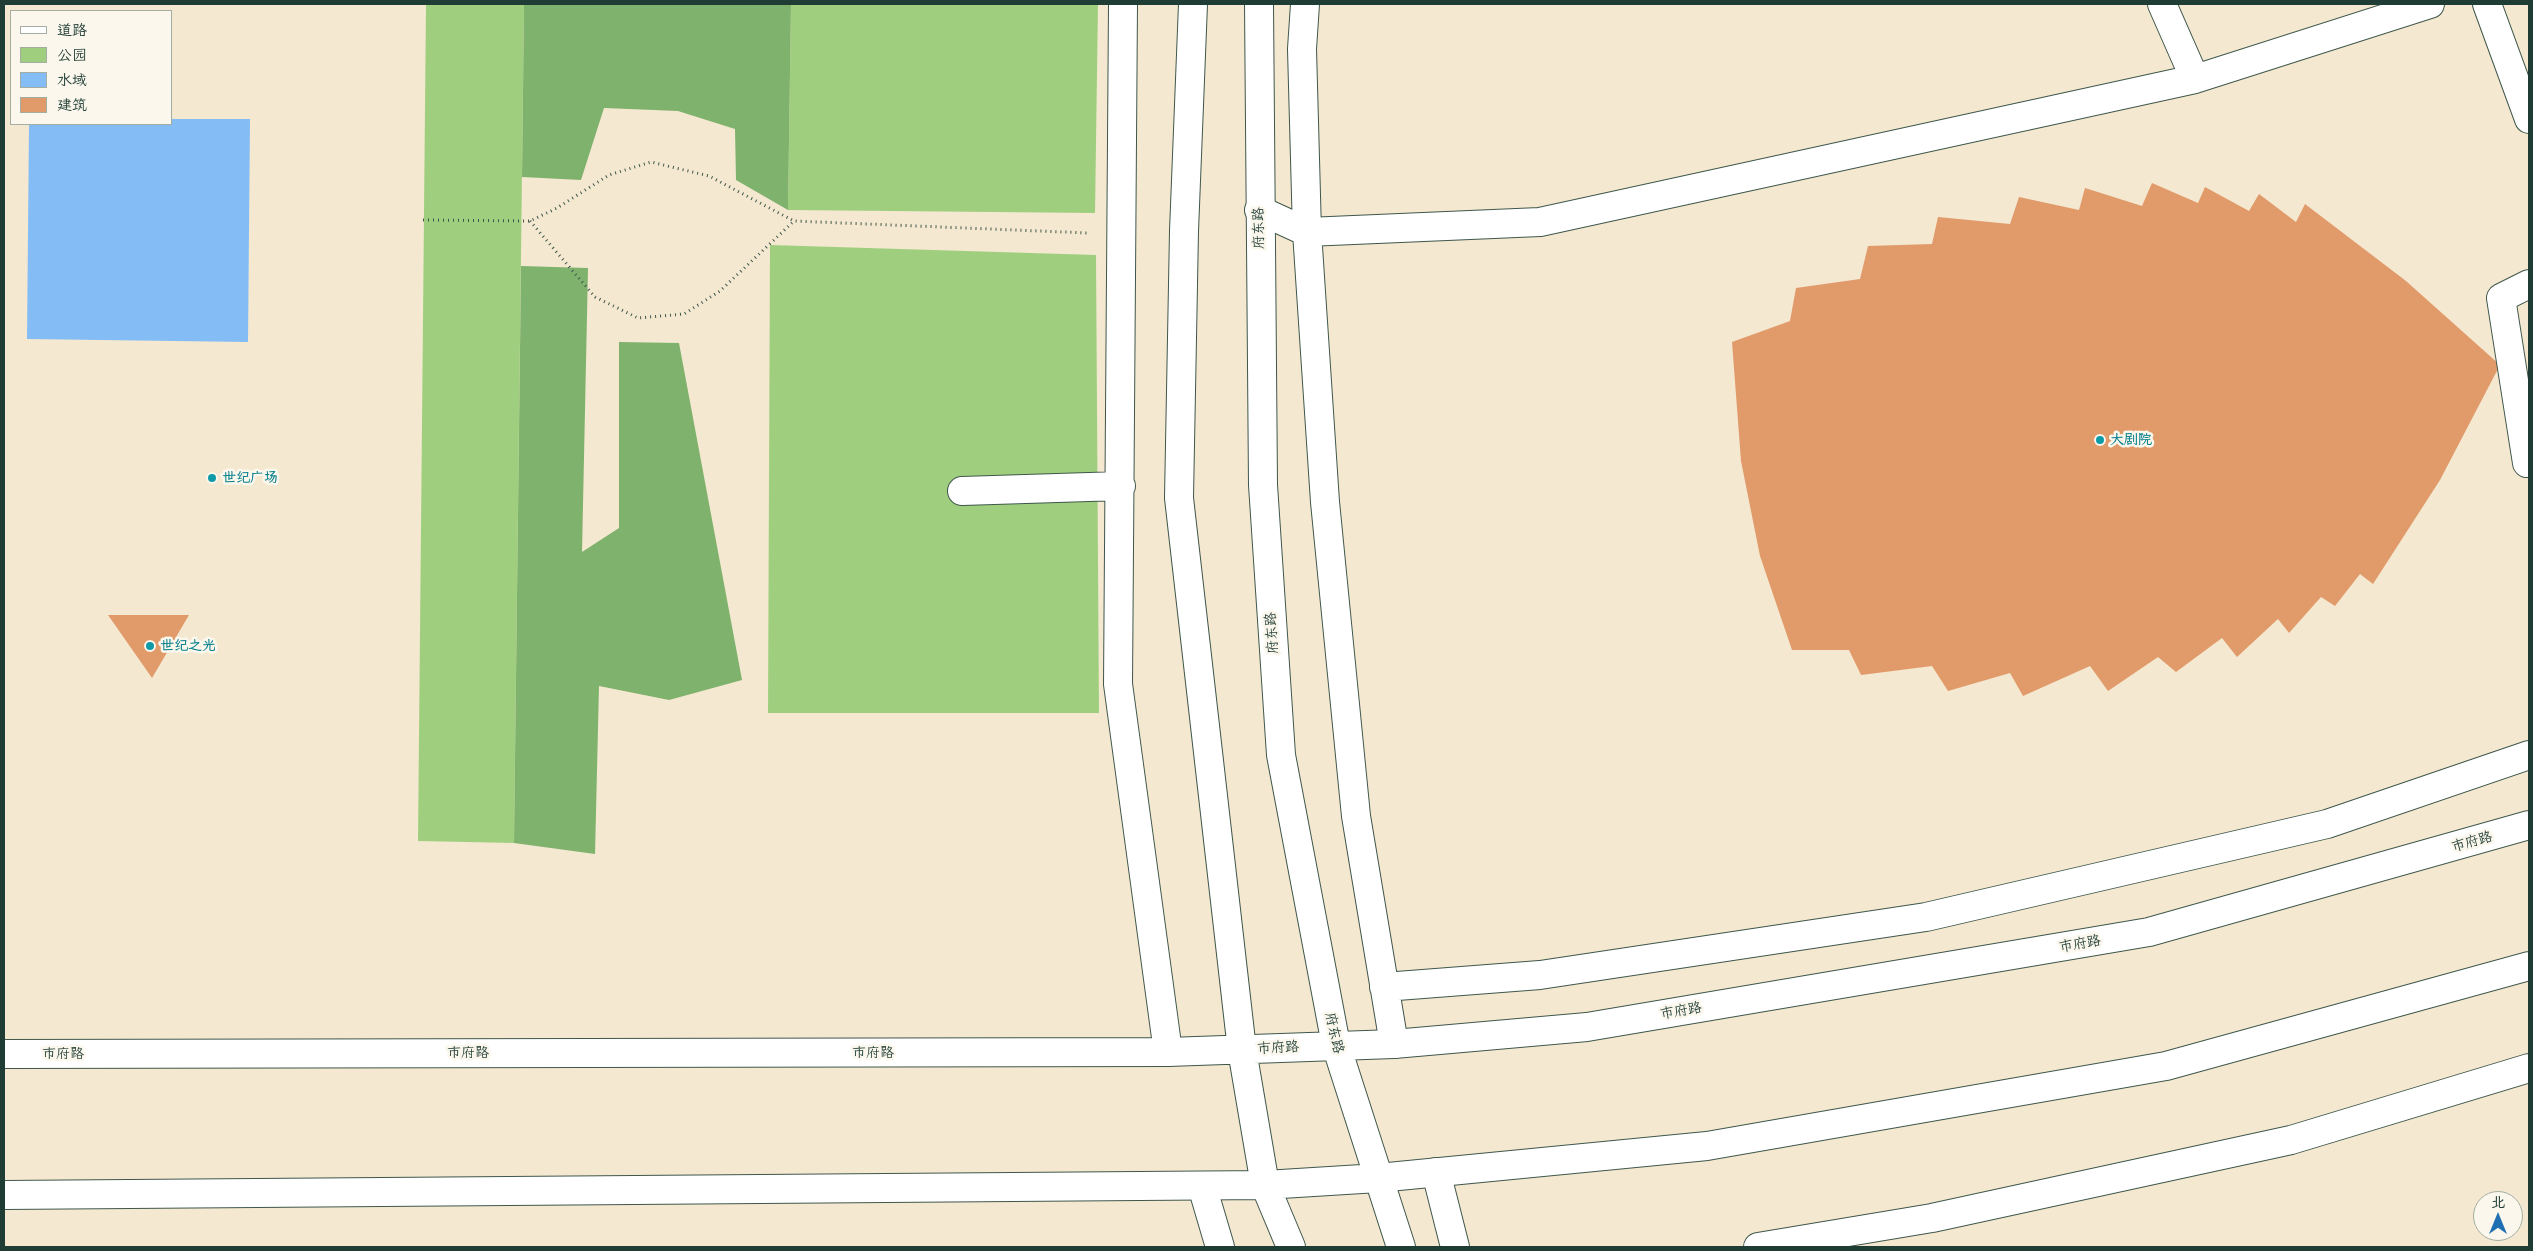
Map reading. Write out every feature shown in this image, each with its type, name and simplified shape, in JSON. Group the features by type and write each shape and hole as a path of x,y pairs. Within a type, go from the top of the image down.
{"main road":[{"path":"1123,4 1121,486 1118,684 1168,1052"},
{"path":"1194,4 1184,231 1179,498 1242,1050 1265,1185 1290,1247"},
{"name":"府东路","path":"1258,4 1262,485 1281,755 1336,1045 1401,1247"},
{"path":"1305,4 1302,48 1307,232 1325,502 1356,816 1394,1044"},
{"path":"2162,4 2196,79"},
{"path":"1259,210 1307,232 1540,222 2196,79 2430,4"},
{"path":"2487,4 2529,119"},
{"path":"2529,284 2501,298 2527,463 2529,463"},
{"path":"962,491 1121,486"},
{"path":"1384,987 1540,975 1926,918 2327,824 2529,755"},
{"name":"市府路","path":"4,1054 1168,1052 1394,1044 1587,1027 2149,932 2529,825"},
{"path":"4,1195 701,1188 1202,1186 1265,1185 1378,1178 1707,1146 2166,1066 2529,966"},
{"path":"1758,1247 1932,1218 2291,1140 2529,1068"},
{"path":"1436,1172 1455,1247"},
{"path":"1202,1186 1220,1247"}],"path":[{"path":"423,220 530,221 557,208 609,175 651,162 709,176 794,221 1092,233"},
{"path":"530,221 595,297 638,318 684,314 720,291 744,266 794,221"}],"green space":[{"path":"426,4 524,4 514,843 418,841"},
{"path":"524,4 791,4 788,210 736,180 735,129 678,111 604,108 581,180 522,177"},
{"path":"791,4 1098,4 1095,213 788,210"},
{"path":"770,245 1096,255 1099,713 768,713"},
{"path":"521,266 588,268 582,552 619,528 619,342 679,343 742,680 669,700 599,686 595,854 514,843"}],"water":[{"path":"172,119 250,119 248,342 27,339 29,125 172,125"}],"building":[{"name":"大剧院","path":"2152,183 2198,203 2205,187 2249,211 2259,194 2296,222 2305,204 2406,281 2500,365 2440,480 2373,584 2360,574 2335,606 2321,597 2289,633 2278,619 2237,657 2222,638 2176,672 2158,657 2108,691 2090,666 2023,696 2010,673 1948,691 1932,666 1861,675 1849,650 1792,650 1760,556 1741,461 1732,342 1790,321 1796,288 1860,279 1868,246 1932,244 1938,217 2010,224 2019,197 2079,210 2085,188 2142,206"},
{"name":"世纪之光","path":"108,615 189,615 152,678"}],"place":[{"name":"大剧院","path":"2100,440"},
{"name":"世纪广场","path":"212,478"},
{"name":"世纪之光","path":"150,646"}]}
